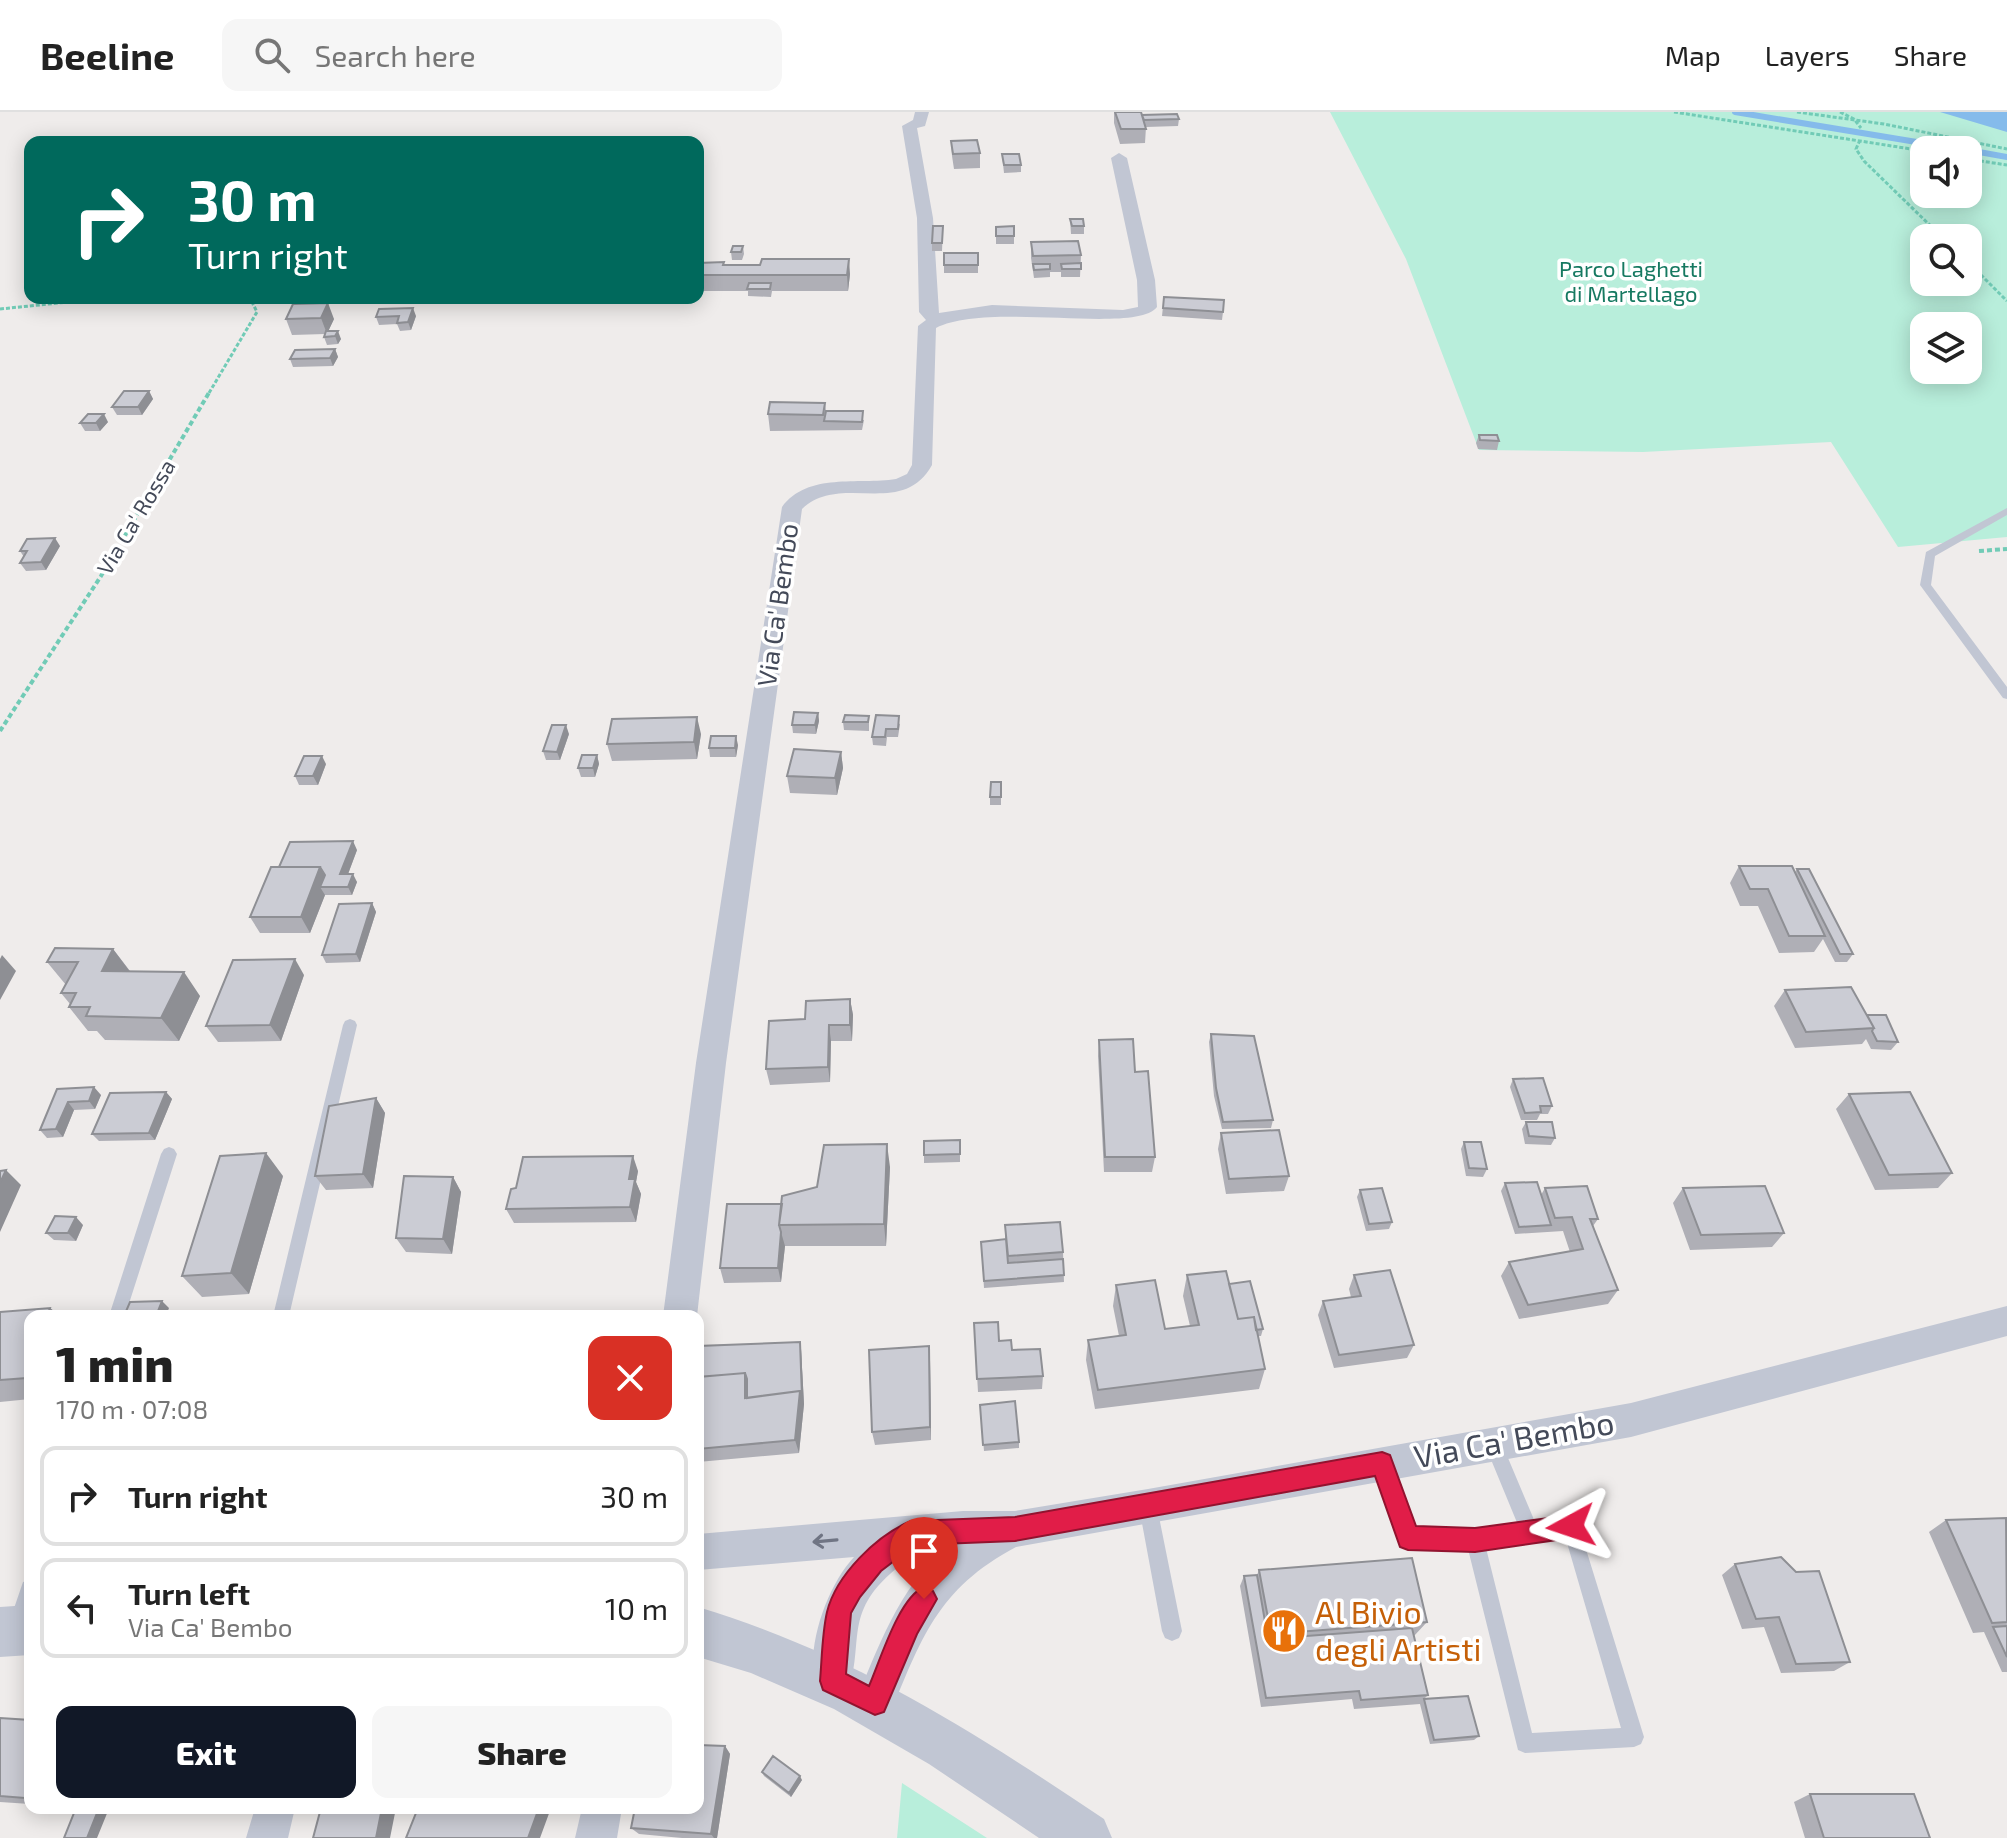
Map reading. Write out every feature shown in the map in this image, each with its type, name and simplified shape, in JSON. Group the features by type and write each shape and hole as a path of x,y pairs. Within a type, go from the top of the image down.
{"street":[{"path":"922,112 920,123 909,126 925,218 928,312 935,319 976,311 1123,315 1144,311 1150,299 1119,158"},
{"name":"Via Ca' Bembo","path":"681,1310 711,1063 789,517 797,499 819,489 882,487 917,477 922,465 924,349 927,326 935,319"},
{"name":"Via Ca' Bembo","path":"704,1551 911,1533 1015,1529 1148,1507 1645,1417 2007,1321"},
{"name":"Via Ca' Bembo","path":"854,1692 908,1625 941,1574 975,1547 1015,1529"},
{"path":"854,1692 839,1611 872,1563 911,1533"},
{"path":"704,1634 737,1642 854,1692 943,1741 1085,1838"},
{"path":"267,1838 273,1814"},
{"path":"596,1838 601,1814"}],"lane":[{"path":"2007,511 1930,554 1925,585 2007,695"},
{"path":"282,1310 350,1025"},
{"path":"119,1310 169,1154"},
{"path":"1494,1445 1529,1530"},
{"path":"1382,1463 1408,1538 1475,1540 1571,1526 1634,1737 1525,1743 1475,1540"},
{"path":"1148,1507 1172,1631"}],"path":[{"path":"1674,112 2007,149"},
{"path":"1797,112 1910,147"},
{"path":"1841,112 1859,132"},
{"path":"1859,132 1856,149 1864,161 1929,224"},
{"path":"1982,161 2007,165"},
{"path":"1982,276 2007,301"},
{"path":"0,309 49,304"},
{"name":"Via Ca' Rossa","path":"0,731 101,576 257,312 253,304"}],"green space":[{"name":"Parco Laghetti di Martellago","path":"1330,112 2007,112 2007,537 1898,547 1831,442 1643,452 1479,450 1406,259"},
{"path":"902,1783 987,1838 897,1838"}],"water":[{"path":"1940,112 2007,112 2007,132"}],"building":[{"path":"1115,112 1141,112 1146,129 1121,129"},
{"path":"1177,114 1179,119 1144,120 1142,115"},
{"path":"977,140 980,153 953,154 951,141"},
{"path":"1002,154 1019,154 1021,165 1004,165"},
{"path":"1070,219 1083,219 1084,226 1072,226"},
{"path":"933,226 943,226 942,243 932,243"},
{"path":"1014,226 1014,236 996,236 996,227"},
{"path":"1078,241 1081,255 1033,256 1031,242"},
{"path":"733,246 743,246 741,252 731,252"},
{"path":"944,253 978,253 978,265 944,265"},
{"path":"762,259 849,259 847,275 704,275 704,263 760,265"},
{"path":"1081,263 1081,269 1062,269 1061,264"},
{"path":"1033,264 1050,264 1050,269 1034,270"},
{"path":"749,283 771,283 770,289 747,289"},
{"path":"1164,297 1224,300 1223,312 1163,308"},
{"path":"293,304 328,304 321,318 286,319"},
{"path":"413,308 408,322 397,323 399,316 376,317 379,309"},
{"path":"326,331 338,331 335,336 324,337"},
{"path":"335,349 330,358 290,359 295,350"},
{"path":"124,391 149,391 138,407 112,407"},
{"path":"770,402 825,403 823,415 768,414"},
{"path":"826,411 863,411 862,422 824,421"},
{"path":"88,414 104,414 96,423 80,423"},
{"path":"1479,435 1497,435 1499,441 1480,440"},
{"path":"55,538 41,562 20,563 27,551 20,551 27,539"},
{"path":"794,712 818,713 815,725 792,725"},
{"path":"845,715 869,716 868,722 843,722"},
{"path":"876,715 899,716 898,729 886,729 885,737 872,737"},
{"path":"697,717 694,742 607,744 612,719"},
{"path":"552,725 566,725 557,752 543,751"},
{"path":"711,736 736,736 735,748 709,748"},
{"path":"794,749 841,752 835,778 787,776"},
{"path":"582,755 597,755 593,768 578,768"},
{"path":"304,756 322,756 313,776 295,776"},
{"path":"991,782 1001,782 1001,797 990,797"},
{"path":"353,841 340,874 353,874 348,887 320,887 325,875 320,867 279,867 290,842"},
{"path":"1739,866 1792,866 1825,936 1789,936 1768,889 1750,889"},
{"path":"271,867 320,867 301,917 250,917"},
{"path":"1797,869 1809,869 1853,954 1840,954"},
{"path":"372,903 356,954 322,955 339,904"},
{"path":"55,948 113,949 102,971 184,972 161,1018 86,1016 90,1007 69,1007 76,993 61,993 78,962 47,962"},
{"path":"295,959 270,1025 206,1026 233,960"},
{"path":"1851,987 1874,1028 1806,1032 1785,990"},
{"path":"850,999 850,1025 829,1025 828,1067 766,1069 769,1021 805,1019 806,1001"},
{"path":"1867,1015 1886,1015 1898,1042 1877,1041"},
{"path":"1211,1034 1254,1036 1273,1120 1223,1122"},
{"path":"1133,1039 1135,1072 1148,1071 1155,1157 1105,1157 1099,1040"},
{"path":"1543,1078 1552,1106 1540,1106 1541,1112 1525,1113 1513,1079"},
{"path":"94,1087 89,1101 68,1102 56,1129 40,1130 57,1089"},
{"path":"166,1092 149,1133 92,1134 110,1093"},
{"path":"1910,1092 1952,1173 1889,1175 1849,1094"},
{"path":"376,1098 363,1174 315,1176 329,1106"},
{"path":"1526,1122 1552,1122 1555,1138 1529,1136"},
{"path":"1279,1130 1289,1176 1229,1179 1221,1133"},
{"path":"960,1140 960,1154 924,1155 924,1141"},
{"path":"1464,1142 1481,1142 1487,1169 1469,1168"},
{"path":"887,1144 884,1224 779,1225 782,1196 817,1187 824,1145"},
{"path":"266,1153 231,1273 182,1276 220,1156"},
{"path":"633,1156 629,1179 635,1179 630,1207 506,1209 511,1189 516,1188 523,1157"},
{"path":"404,1176 453,1177 443,1239 396,1238"},
{"path":"1537,1182 1551,1225 1519,1227 1505,1183"},
{"path":"1587,1186 1598,1219 1590,1219 1618,1290 1528,1305 1509,1262 1583,1249 1572,1217 1555,1218 1545,1188"},
{"path":"1765,1186 1784,1233 1701,1235 1683,1188"},
{"path":"1382,1188 1392,1222 1369,1224 1360,1190"},
{"path":"727,1204 782,1204 778,1268 720,1268"},
{"path":"55,1216 76,1217 68,1233 46,1233"},
{"path":"1060,1222 1063,1252 1008,1256 1005,1225"},
{"path":"1006,1239 1008,1263 1063,1259 1064,1275 984,1281 981,1242"},
{"path":"1390,1270 1414,1345 1339,1355 1323,1301 1361,1296 1354,1275"},
{"path":"1226,1271 1238,1319 1254,1317 1265,1369 1098,1390 1088,1340 1126,1335 1116,1285 1155,1280 1165,1329 1199,1325 1187,1275"},
{"path":"1250,1281 1263,1329 1256,1330 1254,1317 1238,1319 1229,1284"},
{"path":"162,1301 158,1310 127,1310 130,1302"},
{"path":"24,1310 24,1378 0,1380 0,1312"},
{"path":"998,1322 999,1341 1011,1340 1012,1350 1040,1349 1043,1376 977,1379 974,1323"},
{"path":"800,1342 802,1397 800,1391 747,1398 745,1373 704,1376 704,1346"},
{"path":"929,1346 930,1427 872,1432 869,1350"},
{"path":"745,1373 745,1398 800,1391 795,1440 704,1448 704,1376"},
{"path":"1015,1401 1019,1442 983,1445 980,1405"},
{"path":"2006,1518 2007,1622 1992,1623 1946,1520"},
{"path":"1781,1557 1796,1572 1819,1571 1850,1662 1796,1664 1779,1617 1756,1619 1735,1564"},
{"path":"1412,1558 1427,1622 1271,1634 1259,1570"},
{"path":"1257,1575 1268,1639 1412,1628 1428,1695 1361,1700 1359,1691 1266,1698 1244,1576"},
{"path":"2007,1626 2007,1657 1993,1627"},
{"path":"1468,1696 1479,1736 1434,1740 1424,1699"},
{"path":"0,1718 24,1720 24,1798 0,1796"},
{"path":"704,1745 725,1746 711,1834 631,1828 634,1814 704,1814"},
{"path":"773,1756 800,1776 789,1793 762,1772"},
{"path":"1810,1794 1914,1794 1930,1838 1824,1838"},
{"path":"74,1814 97,1814 87,1838 64,1838"},
{"path":"319,1814 381,1814 376,1838 313,1838"},
{"path":"416,1814 537,1814 528,1838 406,1838"}],"waterway":[{"path":"1735,112 1910,141"},
{"path":"1982,153 2007,157"}],"place":[{"name":"Al Bivio degli Artisti","path":"1284,1631"}],"route":[{"path":"924,1599 908,1625 875,1703 832,1681 839,1611 872,1563 911,1533 1015,1529 1382,1463 1408,1538 1475,1540 1571,1526"}]}
